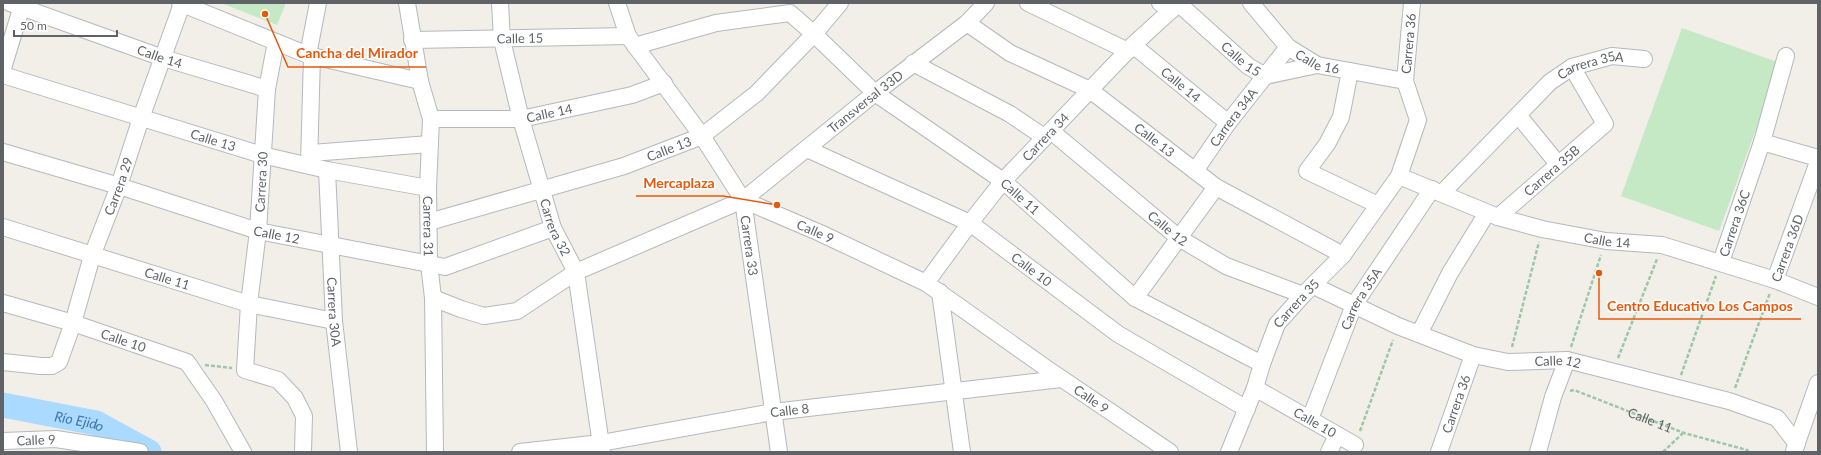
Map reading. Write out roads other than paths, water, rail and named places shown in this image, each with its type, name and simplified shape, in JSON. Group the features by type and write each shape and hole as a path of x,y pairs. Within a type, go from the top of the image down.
{"street":[{"path":"318,3 310,56 310,159 430,144"},
{"name":"Carrera 31","path":"407,3 420,81 431,119 428,188 429,263 434,298 435,452"},
{"name":"Carrera 32","path":"500,3 502,40 521,119 541,190 553,228 576,272 602,447"},
{"name":"Carrera 33","path":"617,3 632,41 664,82 702,136 743,200 779,452"},
{"name":"Calle 13","path":"429,222 624,166 702,136 757,93 814,34 840,3"},
{"name":"Calle 14","path":"1028,3 1131,48 1228,123"},
{"name":"Calle 16","path":"1251,3 1288,47 1317,65 1406,81"},
{"name":"Carrera 36","path":"1399,176 1418,120 1406,81 1412,3"},
{"path":"3,68 21,4"},
{"name":"Calle 14","path":"21,4 163,58 267,88"},
{"path":"181,4 310,56 420,81"},
{"name":"Carrera 29","path":"3,362 52,366 59,362 73,323 92,256 118,186 181,4"},
{"name":"Calle 15","path":"1173,5 1248,66 1265,76 1317,65"},
{"name":"Carrera 34","path":"933,287 970,223 1003,181 1173,5"},
{"name":"Calle 13","path":"975,10 1010,53 1090,90 1216,187 1344,255"},
{"name":"Transversal 33D","path":"743,200 913,63 975,10"},
{"name":"Calle 15","path":"412,40 632,41 716,23 790,12"},
{"name":"Calle 11","path":"790,12 875,93 1003,181 1134,298 1262,364"},
{"name":"Carrera 30","path":"276,42 267,88 258,231 249,304 245,370 278,380 295,398 304,416 303,452"},
{"name":"Carrera 34A","path":"1196,171 1228,123 1288,47"},
{"name":"Carrera 35A","path":"1310,419 1354,305 1437,191 1518,115 1550,82 1572,67 1612,56 1644,59"},
{"name":"Carrera 36C","path":"1721,262 1762,142 1786,56"},
{"name":"Calle 12","path":"913,63 1047,134 1180,238 1226,266 1309,290 1354,305 1398,326 1473,355 1508,362 1567,360 1730,401 1777,418 1795,448"},
{"name":"Carrera 35B","path":"1419,334 1450,273 1493,215 1558,164 1605,124 1572,67"},
{"path":"1350,71 1341,117 1327,144 1307,171 1378,205"},
{"name":"Calle 13","path":"3,75 262,155 310,159 327,170 428,188"},
{"name":"Calle 14","path":"431,119 521,119 632,95 664,82"},
{"path":"1518,115 1558,164"},
{"path":"1762,142 1818,158"},
{"name":"Calle 10","path":"807,149 970,223 1118,334 1247,409"},
{"name":"Calle 12","path":"3,152 118,186 258,231 445,267 553,228"},
{"name":"Carrera 36D","path":"1775,280 1818,162"},
{"name":"Carrera 30A","path":"327,170 334,320 349,452"},
{"name":"Calle 14","path":"1399,176 1493,215 1542,229 1606,241 1662,245 1721,262 1775,280 1818,297"},
{"name":"Carrera 35","path":"1229,452 1255,388 1277,324 1344,255 1399,176"},
{"path":"1134,298 1180,238 1216,187"},
{"path":"434,298 461,309 484,316 517,311 576,272 743,200"},
{"name":"Calle 9","path":"743,200 820,233 933,287 1061,379 1170,452"},
{"name":"Calle 11","path":"3,227 249,304 334,320"},
{"path":"933,287 954,392 962,452"},
{"name":"Calle 10","path":"3,303 73,323 187,362 214,401 243,452"},
{"name":"Carrera 36","path":"1438,452 1473,355"},
{"path":"1544,448 1553,397 1567,360"},
{"name":"Calle 8","path":"520,452 602,447 773,412 1061,379"},
{"path":"1795,448 1818,383"},
{"name":"Calle 10","path":"1255,388 1355,445"},
{"path":"1329,452 1337,435"},
{"name":"Calle 9","path":"3,441 138,452"}],"waterway":[{"name":"Río Ejido","path":"3,405 96,423 149,452"}],"place":[{"name":"Cancha del Mirador","path":"265,14"},
{"name":"Mercaplaza","path":"777,205"},
{"name":"Centro Educativo Los Campos","path":"1599,273"}]}
